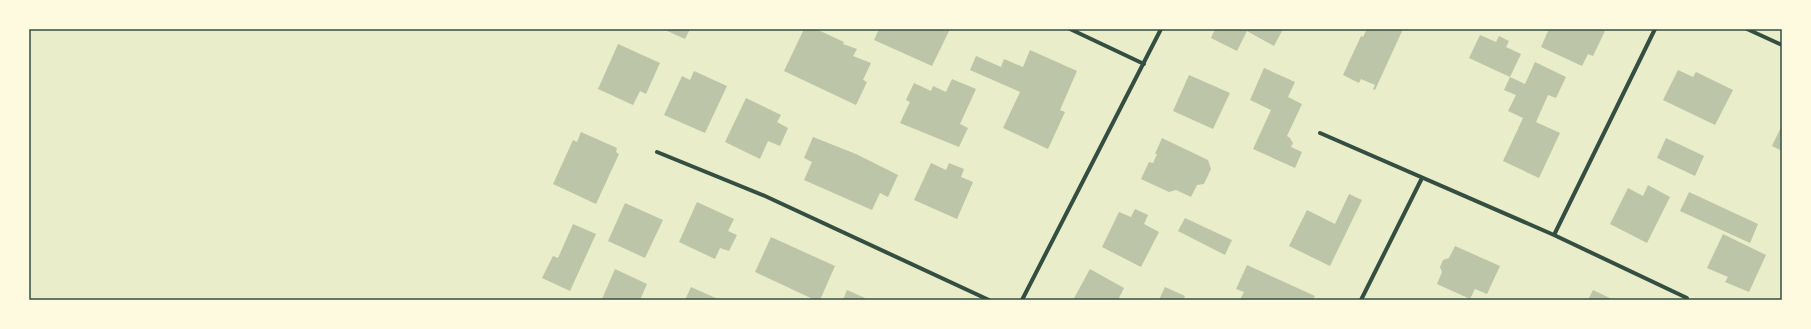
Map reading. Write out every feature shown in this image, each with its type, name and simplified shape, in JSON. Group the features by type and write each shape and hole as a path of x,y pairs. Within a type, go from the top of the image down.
{"street":[{"path":"1070,29 1144,64"},
{"path":"1022,300 1161,29"},
{"path":"1554,235 1655,29"},
{"path":"1747,29 1782,45"},
{"path":"1320,133 1554,235 1687,299"},
{"path":"657,152 765,196 989,300"},
{"path":"1361,300 1422,178"}],"building":[{"path":"663,29 690,29 685,39"},
{"path":"804,29 816,29 844,42 843,44 857,49 853,56 871,63 863,80 867,82 856,105 784,71"},
{"path":"879,29 950,29 932,66 874,40"},
{"path":"1215,29 1283,29 1274,46 1247,31 1237,51 1211,38"},
{"path":"1367,29 1403,29 1375,90 1373,89 1375,85 1361,79 1359,83 1343,75 1361,36 1363,37"},
{"path":"1549,29 1601,29 1605,31 1593,56 1588,54 1582,66 1541,47"},
{"path":"1480,35 1496,42 1499,36 1509,41 1506,47 1521,54 1510,77 1469,58"},
{"path":"618,44 660,63 646,94 640,91 633,105 598,89"},
{"path":"1030,50 1077,71 1060,110 1065,112 1048,149 1003,128 1020,92 970,70 976,56 1001,67 1004,59 1023,67"},
{"path":"1535,62 1566,77 1556,98 1548,95 1536,122 1560,133 1539,178 1503,161 1523,118 1508,111 1516,95 1504,90 1510,77 1525,84"},
{"path":"1264,68 1295,82 1288,97 1302,104 1287,136 1293,143 1291,147 1302,152 1295,168 1253,149 1271,110 1250,100"},
{"path":"1678,70 1693,77 1696,72 1733,90 1715,125 1663,100"},
{"path":"694,71 727,86 705,133 664,115 682,76 690,80"},
{"path":"1189,75 1230,93 1213,129 1173,111"},
{"path":"952,79 976,89 960,124 968,128 959,147 900,123 910,102 906,100 914,83 931,91 933,86 946,92"},
{"path":"746,98 781,115 777,122 788,128 780,146 768,141 760,159 725,142"},
{"path":"1782,125 1782,151 1772,146"},
{"path":"581,132 617,148 616,152 619,154 596,204 553,184 573,140 577,142"},
{"path":"813,137 856,154 898,175 888,197 880,193 872,210 804,180 812,162 804,158"},
{"path":"1162,138 1208,160 1211,169 1204,184 1197,185 1191,197 1176,190 1169,192 1141,179 1149,162 1153,163"},
{"path":"1666,138 1704,156 1695,176 1657,158"},
{"path":"931,163 946,170 949,163 964,169 961,177 973,182 957,219 914,200"},
{"path":"1648,185 1670,197 1647,243 1610,224 1628,188 1643,196"},
{"path":"1689,192 1758,224 1750,243 1680,211"},
{"path":"1349,194 1362,200 1330,266 1289,246 1307,210 1335,224"},
{"path":"697,202 734,219 728,231 737,235 729,251 720,248 715,259 679,242"},
{"path":"625,203 663,220 645,258 608,241"},
{"path":"1135,209 1148,215 1144,224 1159,232 1141,267 1102,247 1119,212 1131,217"},
{"path":"1185,218 1232,240 1225,255 1178,231"},
{"path":"573,224 596,234 570,291 542,278 553,256 558,258"},
{"path":"1723,234 1766,255 1749,292 1725,282 1728,277 1707,268"},
{"path":"771,237 835,266 820,300 815,300 755,272"},
{"path":"1455,246 1500,266 1487,294 1475,289 1470,299 1437,284 1442,272 1440,267 1443,260 1449,258"},
{"path":"1247,265 1315,296 1313,300 1240,300 1244,292 1236,289"},
{"path":"615,269 647,284 640,300 602,299"},
{"path":"1090,269 1124,288 1118,300 1073,300"},
{"path":"691,287 720,300 685,300"},
{"path":"1165,287 1185,296 1183,300 1159,300"},
{"path":"847,290 865,298 864,300 843,300"},
{"path":"1593,290 1614,300 1588,300"}]}
